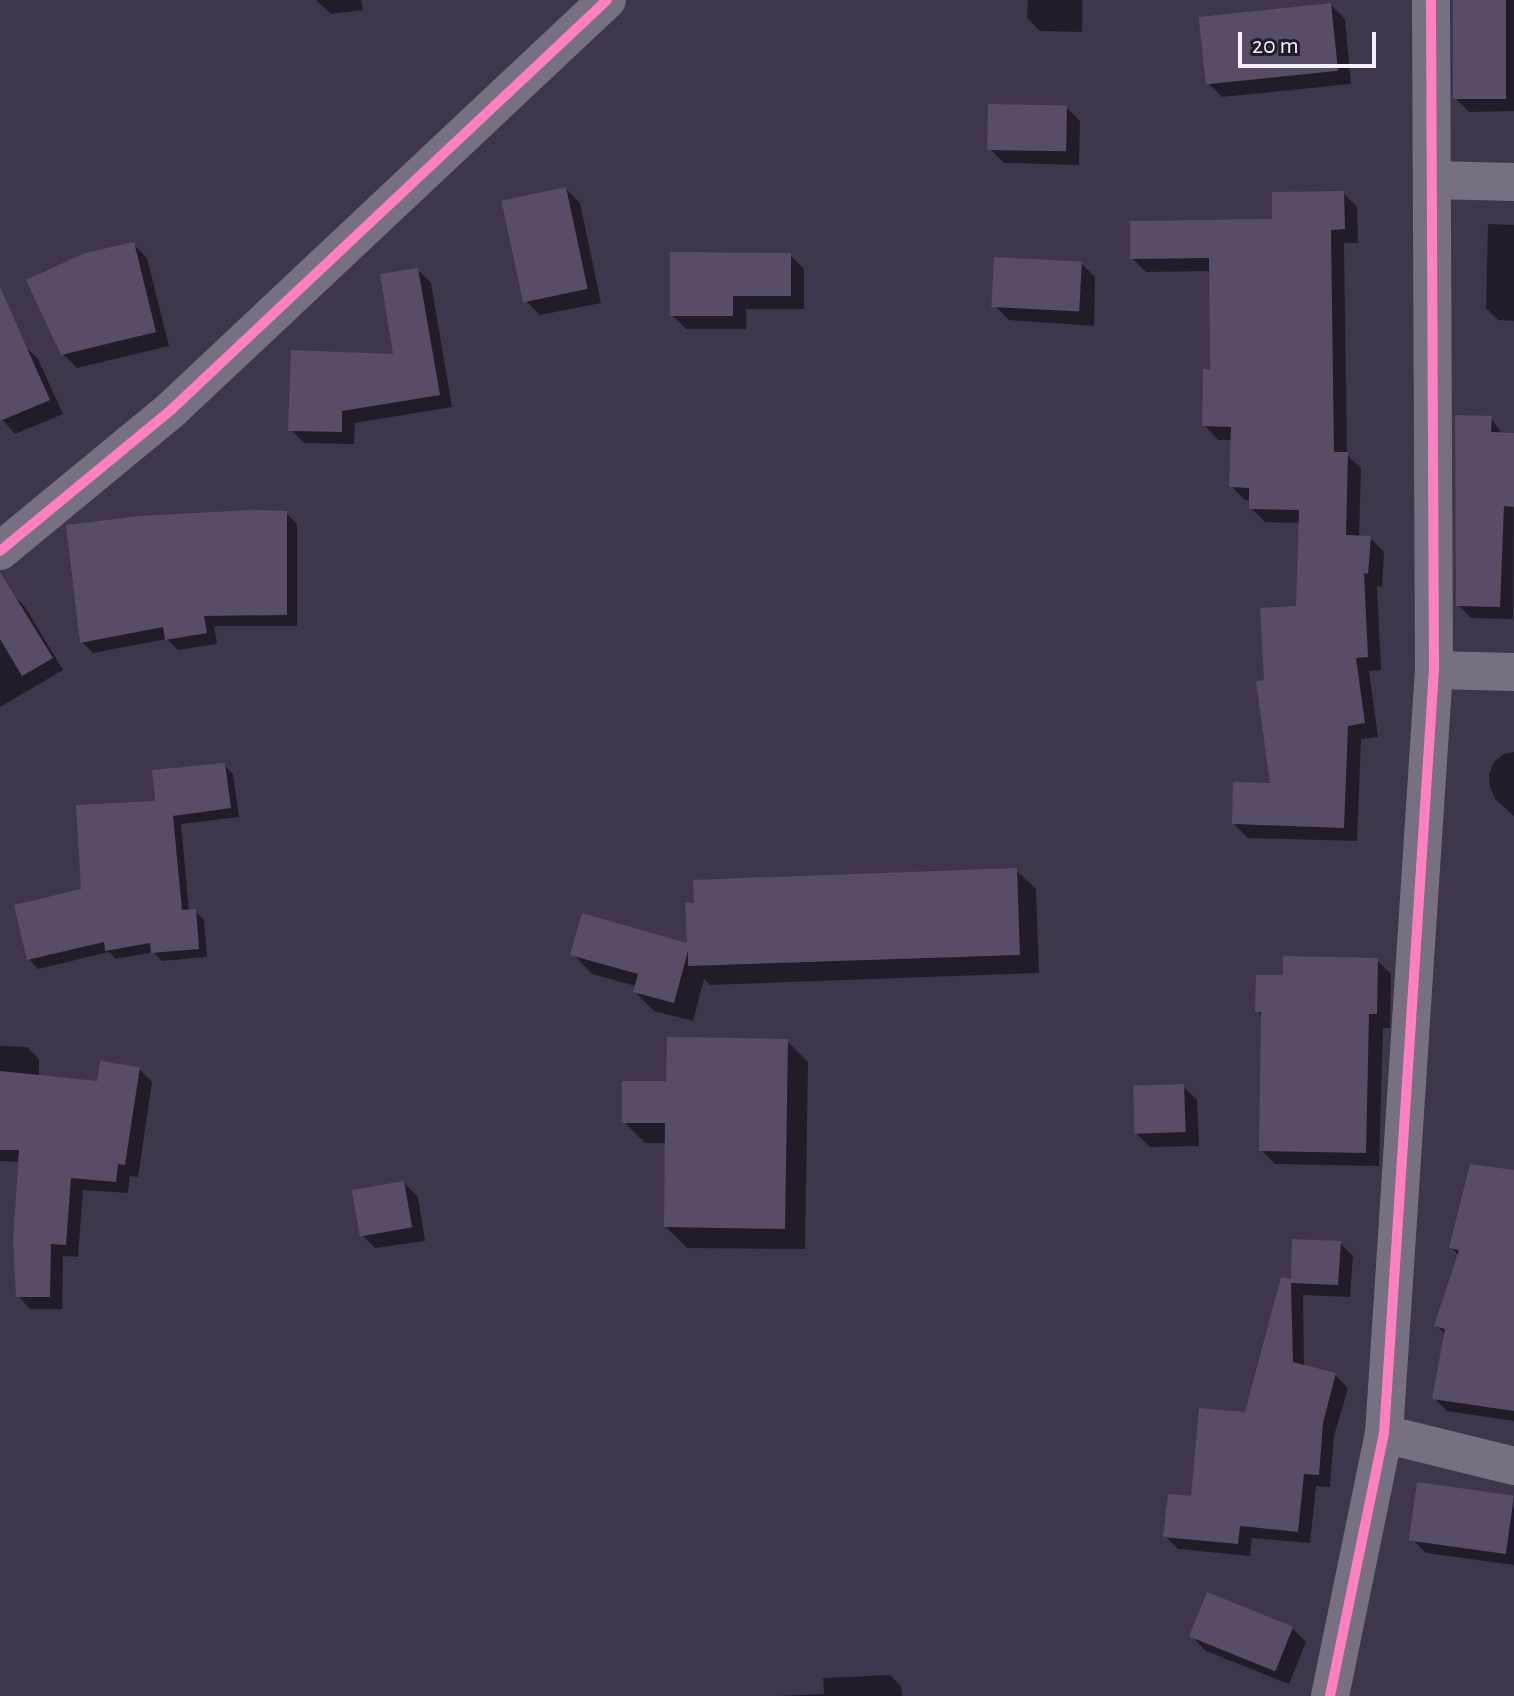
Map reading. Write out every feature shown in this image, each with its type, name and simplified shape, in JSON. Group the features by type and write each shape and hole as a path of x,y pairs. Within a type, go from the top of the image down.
{"street":[{"path":"0,551 172,409 607,0"},
{"path":"1330,1696 1384,1434 1434,670 1431,0"},
{"path":"1432,180 1514,182"},
{"path":"1434,670 1514,672"},
{"path":"1384,1434 1514,1466"}],"building":[{"path":"1453,0 1506,0 1506,99 1453,99"},
{"path":"1331,3 1338,71 1206,85 1199,17"},
{"path":"988,104 1067,105 1066,151 987,150"},
{"path":"566,187 588,289 523,302 501,201"},
{"path":"1344,191 1345,229 1331,230 1334,452 1348,452 1346,535 1371,536 1368,574 1364,573 1368,657 1356,658 1365,723 1348,726 1344,828 1232,824 1233,782 1270,783 1256,681 1264,680 1260,608 1296,606 1299,510 1249,509 1249,488 1229,487 1231,427 1202,426 1203,369 1210,369 1209,258 1130,259 1130,221 1272,219 1272,192"},
{"path":"134,242 156,332 61,355 26,280 85,253"},
{"path":"670,252 791,253 791,296 733,296 733,316 670,316"},
{"path":"994,257 1082,262 1079,312 991,307"},
{"path":"418,268 440,395 342,411 342,432 288,431 291,350 393,354 380,274"},
{"path":"0,287 50,400 0,421"},
{"path":"1455,415 1492,416 1491,432 1514,433 1514,507 1504,506 1500,607 1456,606"},
{"path":"287,511 287,615 204,616 207,633 165,640 163,627 80,643 66,525 140,516"},
{"path":"0,572 53,658 22,676 0,639"},
{"path":"225,763 231,808 173,816 182,910 196,909 199,949 151,953 150,943 105,951 104,942 27,960 14,905 81,889 76,805 155,801 152,770"},
{"path":"1017,868 1020,955 688,966 688,951 674,1003 633,992 638,974 570,955 582,913 687,943 685,902 694,903 693,880"},
{"path":"1283,956 1378,958 1377,1014 1369,1014 1366,1153 1259,1151 1261,1012 1255,1012 1256,975 1283,975"},
{"path":"667,1037 788,1039 785,1229 664,1227 665,1123 622,1123 622,1081 666,1081"},
{"path":"100,1061 140,1067 125,1165 118,1164 116,1182 71,1178 66,1245 51,1244 50,1297 16,1297 13,1241 19,1150 0,1150 0,1071 97,1081"},
{"path":"1184,1084 1186,1132 1135,1134 1133,1086"},
{"path":"1470,1164 1514,1170 1514,1411 1432,1399 1445,1329 1434,1326 1459,1250 1449,1248"},
{"path":"404,1181 412,1227 360,1236 352,1190"},
{"path":"1292,1239 1341,1241 1338,1285 1291,1283 1293,1362 1336,1373 1323,1423 1319,1475 1304,1474 1298,1532 1240,1526 1238,1544 1163,1537 1168,1494 1191,1496 1199,1408 1245,1412 1281,1277 1291,1279"},
{"path":"1417,1482 1514,1496 1506,1554 1409,1540"},
{"path":"1207,1592 1293,1627 1275,1671 1189,1637"}],"cycle path":[{"path":"0,551 172,409 607,0"},
{"path":"1330,1696 1384,1434 1434,670 1431,0"}]}
